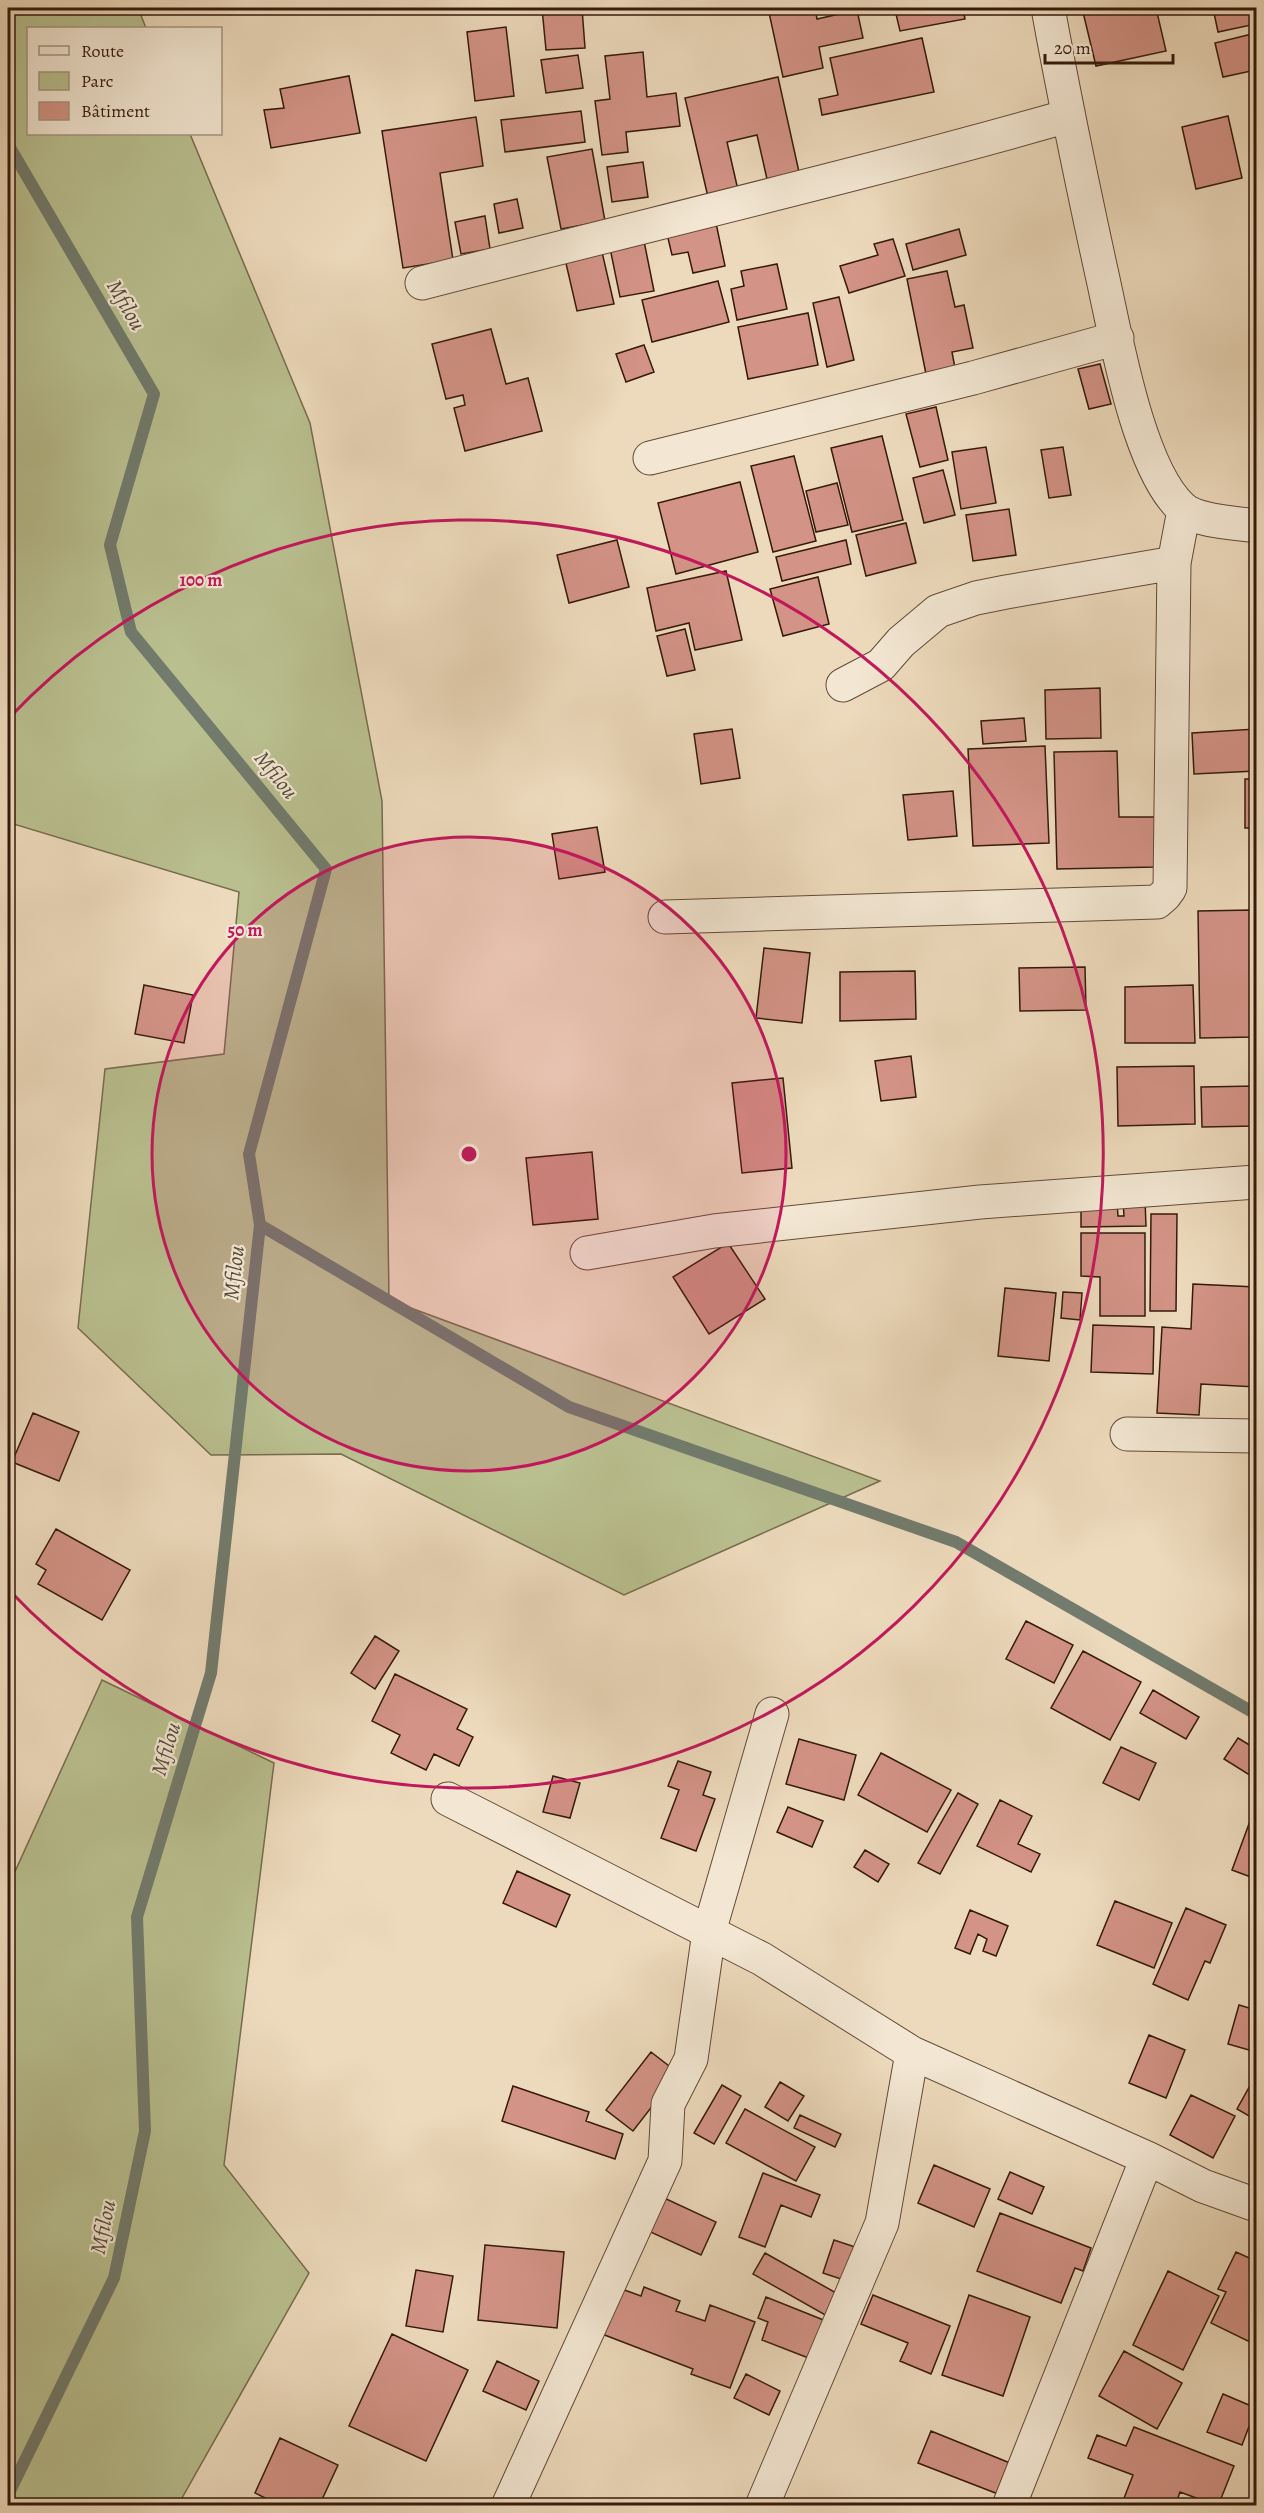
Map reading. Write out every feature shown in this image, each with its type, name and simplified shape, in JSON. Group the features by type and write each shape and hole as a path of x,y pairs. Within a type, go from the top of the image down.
{"street":[{"path":"1048,8 1068,116 1116,338 1134,413 1155,467 1173,497 1184,510 1210,520 1257,526"},
{"path":"422,284 638,227 928,156 1068,116"},
{"path":"650,458 973,378 1116,338"},
{"path":"665,917 1157,902 1166,895 1170,888 1173,563 1184,510"},
{"path":"843,685 881,665 902,642 938,611 976,598 1173,563"},
{"path":"587,1253 714,1231 969,1203 1257,1182"},
{"path":"1127,1434 1257,1436"},
{"path":"508,2505 665,2161 668,2104 691,2059 709,1932 772,1714"},
{"path":"448,1799 762,1959 912,2053 1147,2158 1203,2186 1257,2205"},
{"path":"762,2505 882,2223 912,2053"},
{"path":"1009,2505 1147,2158"}],"green space":[{"path":"8,8 138,8 146,27 27,27 27,135 190,135 310,423 382,801 389,1300 880,1481 624,1595 341,1454 211,1455 78,1328 105,1069 224,1054 239,892 10,823 8,819"},
{"path":"102,1680 274,1763 224,2165 309,2273 178,2505 8,2505 8,1887"}],"building":[{"path":"542,8 582,8 585,48 546,50"},
{"path":"768,8 815,8 817,19 857,10 863,38 819,47 823,68 783,77"},
{"path":"911,8 963,8 965,19 900,31 896,14 912,11"},
{"path":"1082,8 1156,8 1166,51 1096,66"},
{"path":"1213,8 1256,8 1256,24 1218,32"},
{"path":"506,27 514,96 475,101 467,32"},
{"path":"1256,33 1256,70 1223,77 1215,43"},
{"path":"922,38 934,92 822,115 819,99 838,95 830,58"},
{"path":"643,52 647,97 676,93 680,126 626,132 628,152 602,155 595,101 610,99 605,56"},
{"path":"578,55 583,88 546,93 541,60"},
{"path":"349,76 360,133 271,148 264,110 284,108 280,89"},
{"path":"778,77 799,172 767,179 757,135 727,142 738,190 708,197 685,98"},
{"path":"581,111 585,142 505,152 501,120"},
{"path":"1228,116 1242,178 1196,189 1182,127"},
{"path":"476,117 483,166 440,173 453,260 403,268 382,131"},
{"path":"592,149 605,221 561,229 547,157"},
{"path":"643,162 648,197 612,202 607,167"},
{"path":"517,199 523,228 499,233 494,204"},
{"path":"485,216 490,249 461,254 455,222"},
{"path":"716,223 725,266 693,273 688,252 672,255 667,234"},
{"path":"959,229 966,255 913,270 906,244"},
{"path":"893,239 905,276 849,293 840,266 878,255 874,244"},
{"path":"644,241 654,291 620,297 610,248"},
{"path":"602,252 614,304 577,311 565,259"},
{"path":"777,264 787,309 737,320 731,289 744,286 741,271"},
{"path":"947,271 955,307 964,305 973,348 952,352 955,368 926,374 907,279"},
{"path":"718,281 729,322 652,342 642,300"},
{"path":"839,297 854,360 827,367 813,303"},
{"path":"808,313 818,365 748,379 738,327"},
{"path":"491,329 506,384 528,378 542,431 465,451 454,408 465,405 463,395 446,399 432,344"},
{"path":"644,345 654,372 626,382 616,354"},
{"path":"1100,364 1111,404 1089,409 1078,369"},
{"path":"936,407 948,460 920,467 906,414"},
{"path":"882,436 903,520 852,532 831,448"},
{"path":"986,447 996,503 961,509 952,452"},
{"path":"1063,447 1071,495 1049,498 1041,450"},
{"path":"794,456 816,541 773,552 751,466"},
{"path":"943,470 955,515 924,523 913,478"},
{"path":"740,482 758,552 676,574 658,503"},
{"path":"837,483 848,525 816,532 806,491"},
{"path":"1009,509 1016,555 973,561 966,515"},
{"path":"906,523 916,563 866,576 856,535"},
{"path":"617,540 629,587 569,603 557,555"},
{"path":"846,540 851,564 782,581 776,557"},
{"path":"726,571 742,640 695,650 689,623 656,631 647,588"},
{"path":"818,577 829,624 783,636 770,589"},
{"path":"685,629 695,670 667,676 657,636"},
{"path":"1100,688 1101,738 1046,739 1045,690"},
{"path":"1024,718 1026,741 983,744 981,721"},
{"path":"732,729 740,778 701,784 694,734"},
{"path":"1256,729 1256,771 1194,774 1192,733"},
{"path":"1045,746 1049,843 973,846 968,749"},
{"path":"1117,751 1119,817 1155,817 1156,867 1057,869 1054,752"},
{"path":"1245,779 1256,779 1256,828 1245,828"},
{"path":"953,791 957,836 908,840 903,795"},
{"path":"597,827 605,872 559,879 552,834"},
{"path":"1252,910 1254,1037 1200,1038 1198,911"},
{"path":"764,948 810,953 802,1023 756,1018"},
{"path":"1085,967 1086,1010 1020,1011 1019,968"},
{"path":"915,971 916,1019 840,1021 840,972"},
{"path":"144,985 193,995 184,1043 135,1034"},
{"path":"1193,985 1195,1043 1125,1043 1125,987"},
{"path":"911,1056 916,1097 881,1101 875,1061"},
{"path":"1194,1066 1195,1124 1118,1126 1117,1067"},
{"path":"783,1078 792,1168 742,1173 732,1083"},
{"path":"1256,1086 1256,1126 1202,1127 1201,1087"},
{"path":"592,1152 598,1219 533,1225 526,1158"},
{"path":"1123,1200 1145,1200 1146,1226 1081,1227 1081,1203 1117,1202 1118,1216 1124,1216"},
{"path":"1151,1214 1177,1214 1176,1311 1150,1311"},
{"path":"1081,1233 1145,1233 1145,1316 1100,1316 1100,1277 1081,1276"},
{"path":"728,1243 765,1299 709,1334 673,1277"},
{"path":"1193,1284 1256,1287 1256,1387 1201,1384 1199,1415 1157,1413 1162,1327 1191,1329"},
{"path":"1005,1288 1056,1293 1049,1361 998,1356"},
{"path":"1063,1292 1082,1293 1080,1320 1061,1318"},
{"path":"1093,1325 1154,1327 1153,1374 1091,1372"},
{"path":"33,1413 79,1432 59,1481 12,1462"},
{"path":"56,1529 130,1570 102,1620 38,1584 46,1570 36,1564"},
{"path":"1026,1621 1073,1645 1054,1683 1006,1659"},
{"path":"375,1636 399,1651 375,1689 351,1673"},
{"path":"1083,1651 1141,1682 1110,1740 1051,1708"},
{"path":"395,1674 467,1709 457,1729 473,1737 459,1766 434,1754 426,1770 391,1753 400,1735 372,1721"},
{"path":"1153,1690 1199,1717 1186,1739 1140,1713"},
{"path":"1238,1738 1256,1749 1256,1779 1224,1759"},
{"path":"799,1739 856,1755 844,1800 786,1784"},
{"path":"1121,1747 1156,1763 1139,1800 1103,1783"},
{"path":"881,1753 951,1790 927,1832 858,1795"},
{"path":"678,1761 711,1772 703,1795 715,1799 696,1851 661,1838 679,1790 668,1786"},
{"path":"553,1776 580,1783 570,1818 543,1812"},
{"path":"958,1793 978,1804 940,1874 918,1863"},
{"path":"1000,1800 1032,1816 1018,1844 1040,1854 1031,1872 977,1846"},
{"path":"788,1807 823,1821 812,1847 777,1832"},
{"path":"1253,1813 1256,1814 1256,1879 1232,1870"},
{"path":"865,1850 889,1864 878,1882 854,1867"},
{"path":"517,1871 570,1895 556,1927 503,1903"},
{"path":"1115,1901 1172,1923 1154,1968 1097,1945"},
{"path":"1186,1908 1226,1925 1210,1963 1205,1961 1188,2000 1153,1984"},
{"path":"970,1910 1008,1926 996,1956 983,1951 987,1939 978,1934 970,1954 955,1948"},
{"path":"1239,2005 1256,2010 1256,2052 1228,2044"},
{"path":"1149,2035 1185,2050 1166,2098 1129,2083"},
{"path":"651,2052 678,2073 633,2131 606,2110"},
{"path":"1256,2075 1256,2120 1237,2109"},
{"path":"780,2082 804,2096 788,2121 765,2107"},
{"path":"722,2085 741,2096 714,2144 694,2133"},
{"path":"513,2086 589,2112 586,2121 623,2134 615,2159 502,2121"},
{"path":"1191,2095 1235,2116 1213,2158 1170,2135"},
{"path":"745,2109 815,2147 796,2181 726,2143"},
{"path":"800,2115 841,2134 835,2147 794,2128"},
{"path":"934,2165 990,2189 974,2227 918,2203"},
{"path":"1010,2172 1044,2187 1032,2214 998,2199"},
{"path":"763,2173 820,2195 811,2217 781,2205 765,2247 739,2237"},
{"path":"662,2197 716,2222 701,2255 646,2230"},
{"path":"1000,2213 1091,2248 1083,2271 1075,2268 1061,2303 977,2271"},
{"path":"834,2240 861,2249 850,2282 823,2273"},
{"path":"485,2245 564,2252 557,2328 478,2320"},
{"path":"1236,2252 1256,2261 1256,2339 1254,2344 1211,2323 1226,2292 1218,2289"},
{"path":"765,2253 838,2294 827,2316 753,2274"},
{"path":"416,2270 453,2276 443,2332 406,2326"},
{"path":"1168,2271 1219,2296 1183,2370 1133,2345"},
{"path":"644,2287 680,2301 676,2311 705,2321 710,2305 755,2322 730,2388 691,2374 693,2369 602,2334 619,2288 641,2296"},
{"path":"873,2295 950,2326 931,2374 900,2361 908,2343 861,2324"},
{"path":"969,2295 1030,2317 1003,2396 942,2375"},
{"path":"766,2297 826,2321 811,2359 762,2340 768,2322 758,2318"},
{"path":"392,2334 468,2370 426,2461 349,2426"},
{"path":"1124,2351 1182,2383 1157,2429 1099,2396"},
{"path":"497,2361 539,2381 526,2410 483,2391"},
{"path":"746,2374 780,2391 769,2415 734,2398"},
{"path":"1223,2394 1256,2408 1242,2445 1207,2432"},
{"path":"1134,2427 1234,2466 1218,2506 1180,2492 1175,2506 1121,2506 1133,2475 1088,2458 1097,2435 1126,2446"},
{"path":"931,2431 1010,2463 998,2494 918,2463"},
{"path":"280,2438 338,2465 319,2506 281,2506 255,2493"}],"waterway":[{"name":"Mfilou","path":"8,144 154,394 110,545 131,632 326,869 249,1154 260,1225 211,1673 137,1917 145,2131 114,2278 8,2495"},
{"path":"260,1225 569,1407 956,1542 1256,1714"}]}
